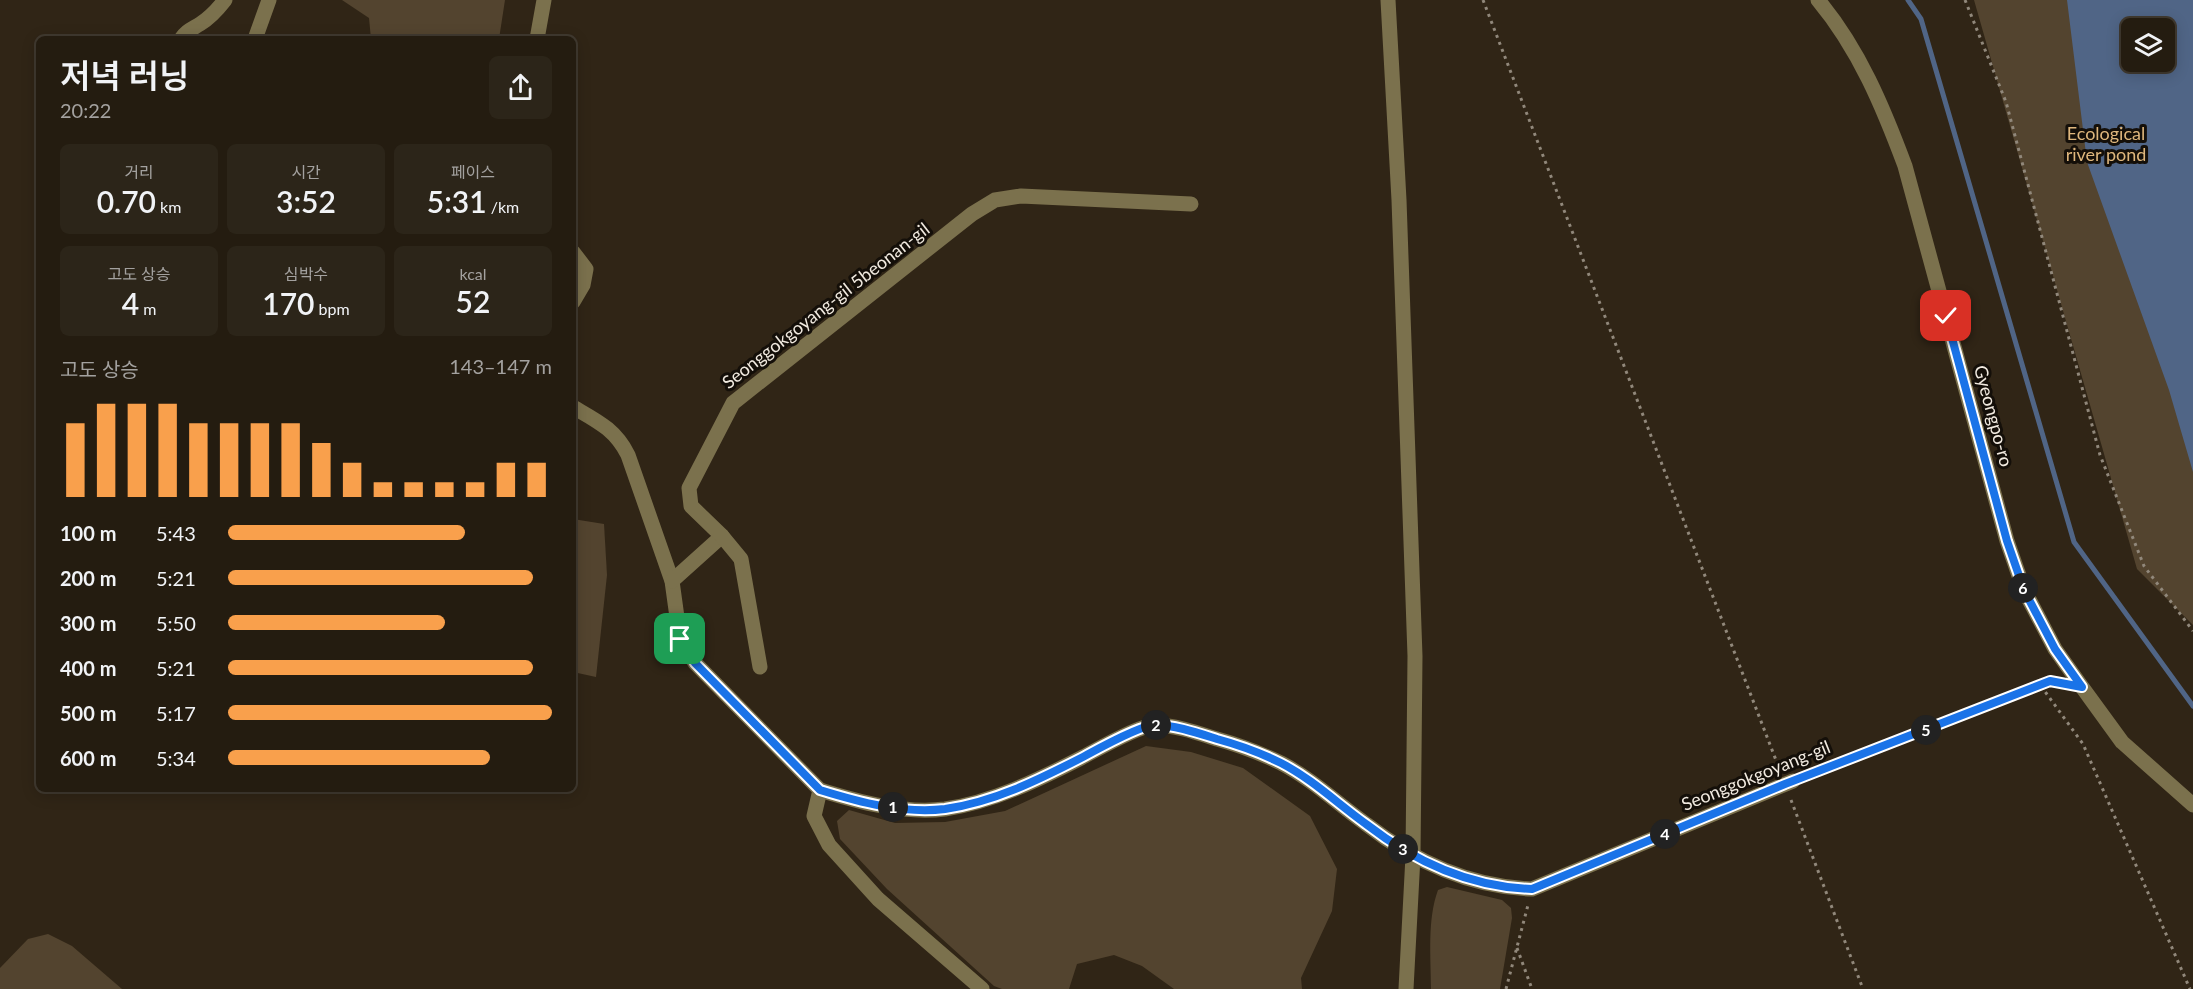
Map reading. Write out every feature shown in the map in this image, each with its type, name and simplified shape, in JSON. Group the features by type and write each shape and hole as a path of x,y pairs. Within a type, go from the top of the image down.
{"street":[{"path":"184,36 214,12 225,0"},
{"path":"256,36 268,0"},
{"path":"538,36 544,0"},
{"path":"1388,0 1399,200 1415,656 1413,856 1406,989"},
{"name":"Gyeongpo-ro","path":"1818,0 1863,66 1885,113 1905,166 2007,541 2020,580 2055,649 2122,742 2193,805"},
{"name":"Seonggokgoyang-gil 5beonan-gil","path":"760,667 741,559 722,536 691,506 689,488 733,403 972,214 995,200 1021,196 1191,204"},
{"path":"576,256 586,269 583,285 576,297"},
{"path":"576,409 607,428 620,440 628,455 672,581 680,639 695,663 820,790 814,816 829,845 878,899 982,989"},
{"path":"672,581 722,536"},
{"name":"Seonggokgoyang-gil","path":"820,790 898,808 944,809 1000,796 1051,774 1122,737 1154,725 1198,732 1282,764 1314,784 1367,826 1413,856 1438,868 1473,881 1532,889 1789,782"}],"path":[{"path":"1483,0 1789,782 1863,989"},
{"path":"1965,0 2006,102 2100,455 2144,566 2193,631"},
{"name":"Seonggokgoyang-gil","path":"1789,782 2050,681 2082,687"},
{"path":"2040,686 2083,744 2190,989"},
{"path":"1506,989 1532,889"},
{"path":"1516,948 1532,989"}],"green space":[{"path":"342,0 505,0 499,36 371,36 369,18"},
{"name":"Ecological river pond","path":"1974,0 2193,0 2193,625 2137,569"},
{"path":"576,519 604,524 607,575 596,677 576,673"},
{"path":"1146,746 1191,752 1243,768 1310,816 1337,869 1332,911 1301,978 1302,989 1174,989 1142,966 1114,955 1077,964 1069,989 1002,989 994,986 887,889 840,839 837,821 849,810 895,823 945,822 1005,811"},
{"path":"1447,887 1502,900 1511,908 1512,918 1500,989 1431,989 1432,914 1438,890"},
{"path":"48,934 72,946 122,989 0,989 0,968 28,939"}],"water":[{"path":"2067,0 2193,0 2193,472 2169,390 2087,162"}],"waterway":[{"path":"1908,0 1921,19 2074,542 2193,706"}],"route":[{"path":"680,639 695,663 820,790 847,798 898,808 944,809 1000,796 1051,774 1122,737 1154,725 1198,732 1282,764 1314,784 1367,826 1413,856 1438,868 1473,881 1532,889 1785,784 2050,681 2082,687 2055,649 2024,590 2007,541 1946,316"}]}
